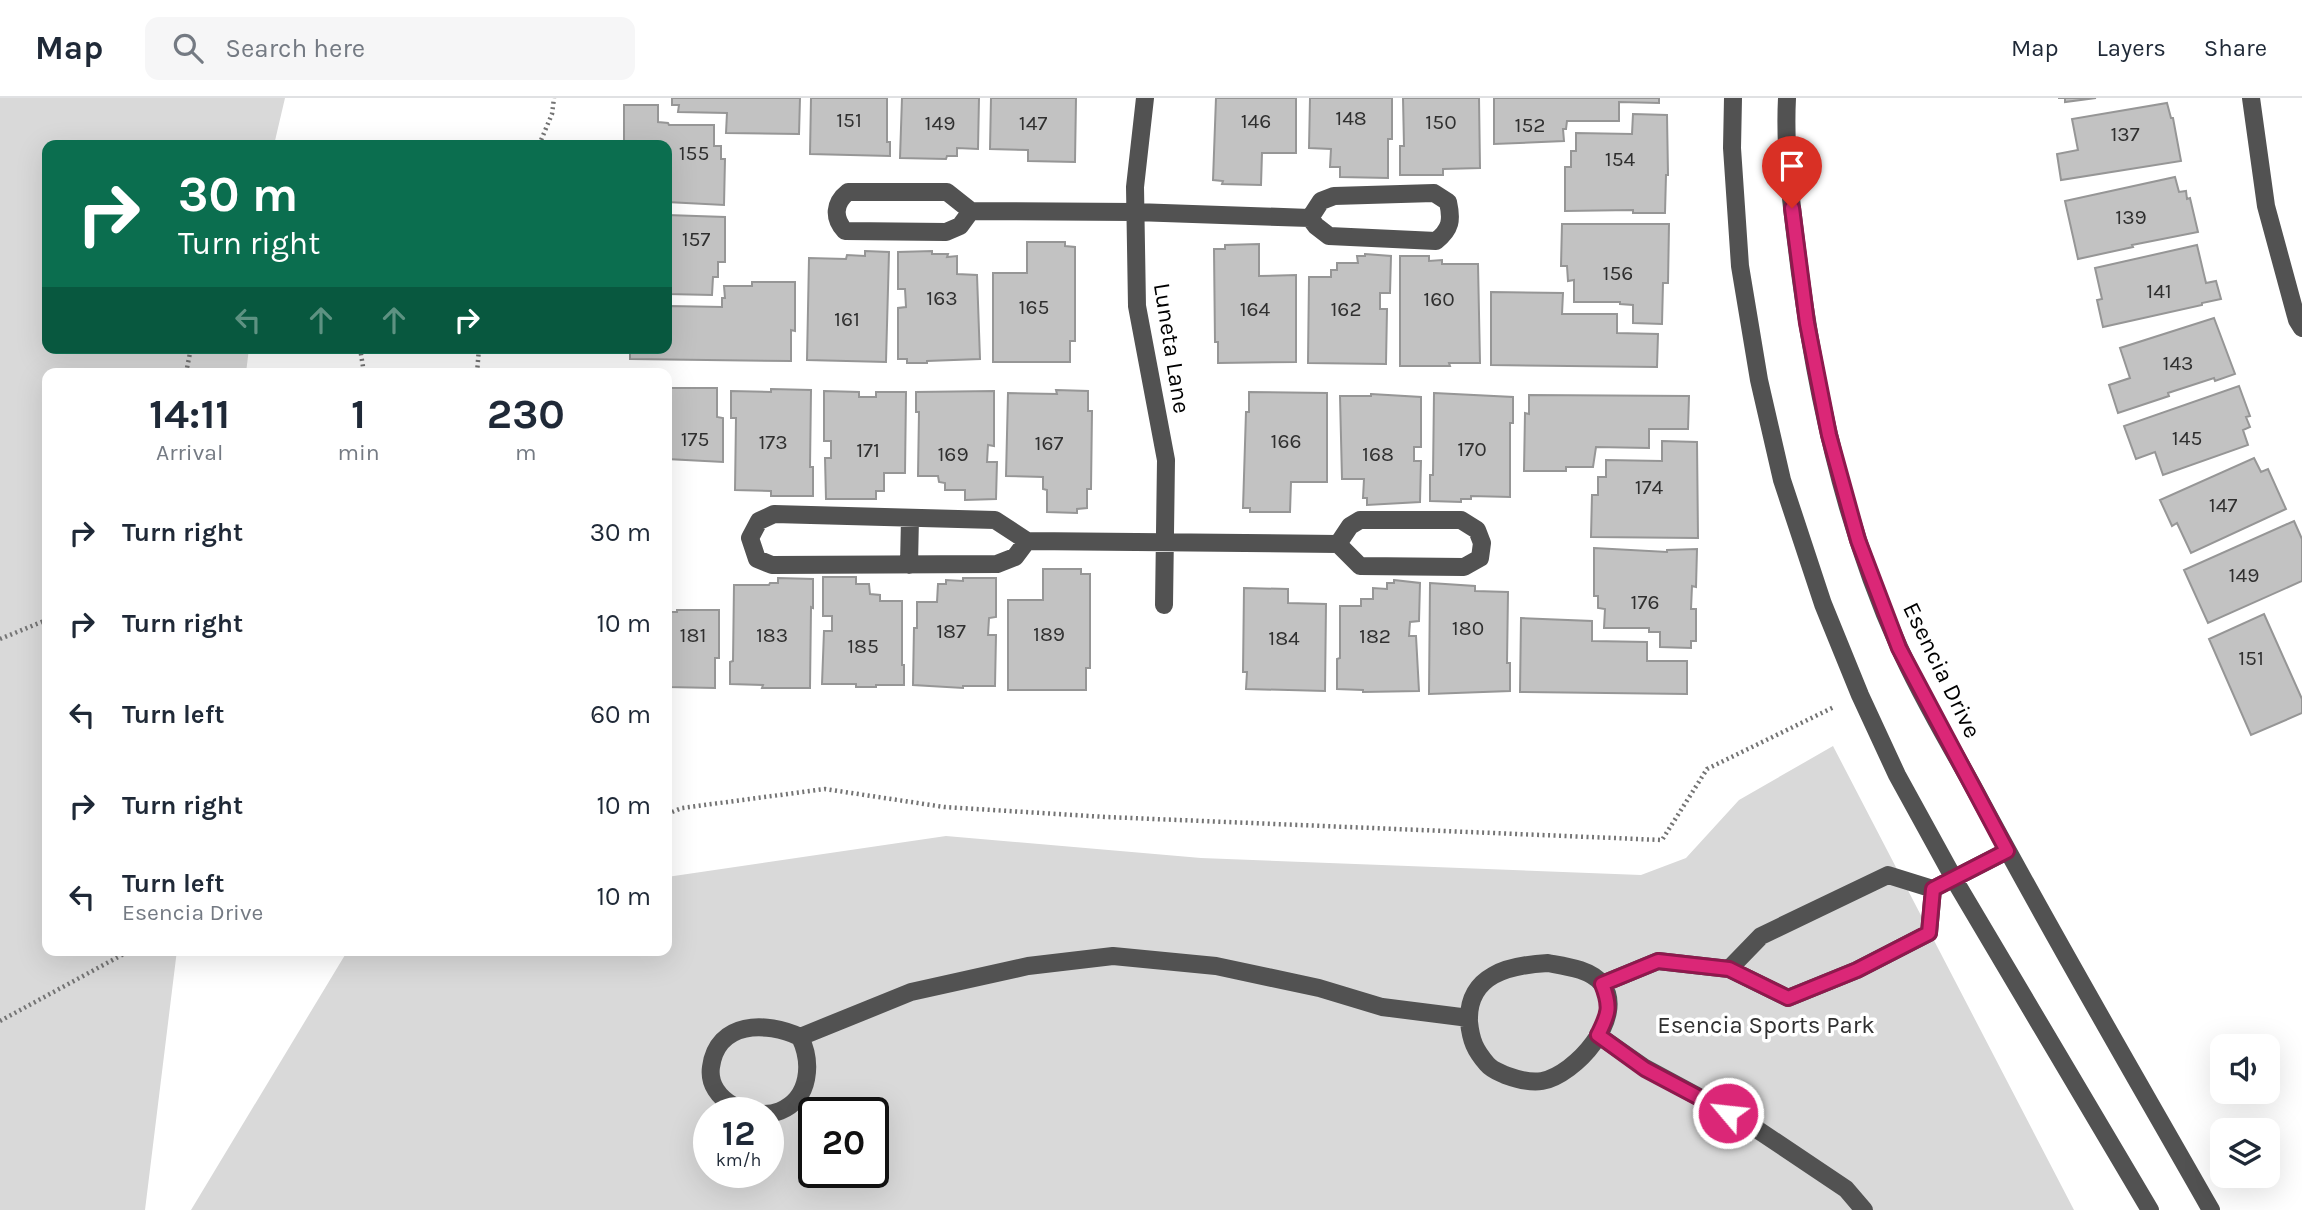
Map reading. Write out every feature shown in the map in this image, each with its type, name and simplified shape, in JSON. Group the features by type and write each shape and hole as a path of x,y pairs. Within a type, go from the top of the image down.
{"street":[{"name":"Luneta Lane","path":"1145,98 1135,187 1137,306 1166,460 1164,605"},
{"path":"1733,98 1732,148 1740,266 1759,380 1782,480 1823,604 1860,695 1897,775 2150,1210"},
{"name":"Esencia Drive","path":"1787,98 1792,208 1807,323 1829,435 1858,540 1899,648 2007,851 2211,1210"},
{"path":"2251,98 2266,206 2302,328"},
{"path":"971,211 960,226 946,232 845,231 837,223 836,209 839,198 848,192 947,192 971,211 1135,212 1310,218"},
{"path":"1434,192 1448,202 1451,217 1446,233 1436,241 1329,236 1310,218 1321,201 1334,196 1434,192"},
{"path":"1027,541 1015,557 998,564 772,565 757,559 750,538 759,521 774,514 995,520 1027,541 1338,544 1360,566 1464,567 1479,558 1482,543 1477,530 1461,520 1360,520 1350,526 1338,544"},
{"path":"909,565 910,518"},
{"path":"1729,969 1760,936 1888,875 1933,889 2007,851"},
{"path":"1602,984 1658,961 1729,969 1788,998 1857,970 1929,933 1933,889"},
{"path":"800,1037 808,1062 807,1082 794,1102 779,1112 752,1112 727,1104 716,1090 710,1074 712,1058 719,1045 740,1029 755,1025 785,1030 800,1037 911,992 1028,966 1113,956 1216,966 1319,988 1382,1007 1469,1018"},
{"path":"1548,963 1589,974 1602,984 1608,1000 1608,1014 1598,1035 1583,1056 1565,1070 1543,1080 1515,1079 1490,1068 1472,1046 1469,1018 1472,1000 1479,985 1497,973 1521,964 1548,963"},
{"path":"1598,1035 1645,1069 1749,1125 1846,1189 1864,1210"}],"path":[{"path":"541,140 552,114 554,98"},
{"path":"0,639 42,623"},
{"path":"672,812 682,808 825,789 944,807 1105,817 1662,840 1707,769 1860,695"},
{"path":"0,1021 120,956"}],"green space":[{"path":"0,98 285,98 275,140 42,140 42,354 248,354 247,368 42,368 42,956 176,956 145,1210 0,1210"},
{"name":"Esencia Sports Park","path":"1833,746 2074,1210 191,1210 344,956 672,956 672,876 946,836 1201,858 1641,875 1686,858 1739,800"}],"building":[{"path":"672,98 800,98 799,134 726,133 727,113 678,112 679,105 672,105"},
{"path":"811,98 887,98 887,142 890,142 890,156 810,154"},
{"path":"902,98 979,98 978,149 957,148 957,156 947,156 946,159 900,158"},
{"path":"991,98 1076,98 1075,162 1028,161 1028,150 990,149"},
{"path":"1216,98 1296,98 1296,153 1262,153 1261,185 1222,184 1223,181 1213,180"},
{"path":"1310,98 1392,98 1388,178 1340,177 1340,167 1330,167 1331,149 1309,148"},
{"path":"1403,98 1479,98 1480,168 1443,169 1443,175 1400,175 1400,146 1404,146"},
{"path":"1494,98 1659,98 1659,103 1619,102 1619,121 1567,121 1566,129 1563,129 1564,141 1494,144"},
{"path":"2065,98 2096,98 2065,102"},
{"path":"2167,103 2173,118 2181,161 2061,180 2057,154 2078,150 2072,119"},
{"path":"624,105 658,105 658,122 669,125 714,125 714,146 721,146 721,159 725,159 724,205 672,202 672,140 624,140"},
{"path":"1633,114 1667,115 1668,175 1665,213 1633,213 1633,210 1565,211 1565,167 1571,167 1571,151 1576,151 1576,133 1632,134"},
{"path":"2175,177 2179,192 2186,191 2187,199 2190,198 2198,232 2078,259 2065,201"},
{"path":"672,215 725,217 725,262 718,262 718,277 713,277 712,295 672,294"},
{"path":"1562,224 1669,224 1668,283 1663,283 1662,324 1633,323 1633,305 1620,302 1574,302 1574,280 1568,281 1567,266 1561,266"},
{"path":"1027,242 1065,242 1065,246 1075,247 1075,341 1070,341 1070,362 993,362 993,273 1027,273"},
{"path":"1259,244 1259,276 1296,275 1296,362 1218,363 1218,342 1215,342 1214,249 1225,249 1225,245"},
{"path":"2197,245 2206,283 2216,281 2221,299 2103,327 2097,300 2102,299 2095,268"},
{"path":"865,251 889,252 886,362 807,360 809,258 846,259 847,255 865,256"},
{"path":"932,251 932,254 948,254 947,257 957,256 957,274 977,275 980,359 907,363 907,359 898,359 898,308 906,307 905,289 898,289 898,252"},
{"path":"1357,256 1391,256 1390,293 1380,293 1380,309 1387,309 1386,364 1308,363 1309,277 1331,277 1331,270 1337,270 1337,263 1358,263"},
{"path":"1400,256 1429,256 1429,261 1442,260 1442,264 1478,264 1480,363 1400,366"},
{"path":"752,282 795,282 795,331 791,330 791,361 630,359 630,354 672,354 672,306 722,307 722,298 725,298 724,286 752,286"},
{"path":"1491,292 1563,293 1562,314 1617,314 1617,333 1658,334 1657,367 1491,365"},
{"path":"2214,318 2235,374 2168,393 2169,396 2118,413 2109,385 2130,378 2120,348"},
{"path":"2239,386 2250,416 2246,417 2250,427 2243,430 2248,445 2163,475 2155,452 2136,459 2124,426"},
{"path":"672,388 717,388 717,417 723,418 723,462 672,459"},
{"path":"771,389 811,390 810,467 813,467 813,496 771,496 771,491 735,490 736,418 731,418 731,391 771,392"},
{"path":"1056,390 1088,391 1088,411 1092,411 1091,489 1087,489 1087,508 1077,509 1077,513 1047,512 1047,490 1043,489 1043,477 1006,476 1008,393 1057,394"},
{"path":"824,391 859,392 859,397 876,397 876,392 906,392 905,473 884,473 884,491 876,491 876,499 826,499 825,458 831,458 831,441 824,441"},
{"path":"994,391 994,446 988,445 987,462 997,462 996,499 965,500 965,490 945,490 945,483 939,482 938,476 918,476 919,412 916,412 916,392"},
{"path":"1249,392 1327,393 1327,482 1291,482 1290,512 1250,512 1250,508 1243,508"},
{"path":"1434,393 1513,397 1513,423 1510,423 1510,497 1471,496 1471,499 1461,499 1461,502 1430,501"},
{"path":"1371,394 1421,397 1421,447 1414,447 1414,461 1421,461 1420,502 1367,505 1367,498 1363,498 1364,479 1342,479 1340,396"},
{"path":"1529,395 1689,396 1688,429 1649,429 1649,448 1596,447 1593,467 1566,467 1566,471 1524,471 1525,413 1529,414"},
{"path":"1662,441 1697,442 1698,538 1591,537 1592,495 1598,495 1598,477 1606,477 1606,460 1662,461"},
{"path":"2254,458 2261,472 2268,469 2286,509 2191,553 2177,523 2172,526 2160,500"},
{"path":"2294,521 2302,539 2302,581 2208,623 2184,570"},
{"path":"1594,548 1667,552 1697,549 1696,587 1692,586 1691,609 1696,609 1696,641 1691,641 1691,648 1660,647 1660,632 1649,632 1649,628 1604,628 1605,609 1598,608 1598,596 1594,596"},
{"path":"1043,569 1081,569 1081,574 1090,574 1090,668 1086,668 1086,690 1008,690 1008,600 1043,600"},
{"path":"823,577 856,577 856,584 869,584 870,594 880,595 880,601 902,601 904,685 856,687 856,684 822,684 824,631 832,631 832,616 823,616"},
{"path":"778,578 813,579 810,688 762,688 763,685 730,684 734,585 769,585 778,583"},
{"path":"963,578 996,578 996,617 989,618 988,635 996,635 995,686 963,688 913,685 917,602 937,602 938,584 946,584 946,580 963,581"},
{"path":"1394,580 1420,583 1419,621 1410,622 1409,636 1416,636 1419,691 1363,692 1337,689 1340,606 1361,606 1361,599 1373,599 1373,588 1387,589 1387,583 1394,583"},
{"path":"1430,583 1475,586 1475,591 1508,592 1507,663 1510,663 1510,691 1429,694"},
{"path":"1244,588 1288,589 1288,603 1326,604 1325,691 1246,689 1247,672 1243,672"},
{"path":"719,610 719,658 715,658 715,688 672,687 672,612"},
{"path":"2264,614 2302,699 2302,713 2251,735 2209,639"},
{"path":"1521,618 1592,621 1592,641 1647,642 1647,661 1687,661 1687,694 1520,692"}],"route":[{"path":"1728,1113 1645,1069 1598,1035 1608,1014 1608,1000 1602,984 1658,961 1729,969 1788,998 1857,970 1929,933 1933,889 2007,851 1899,648 1858,540 1829,435 1807,323 1792,208"}]}
